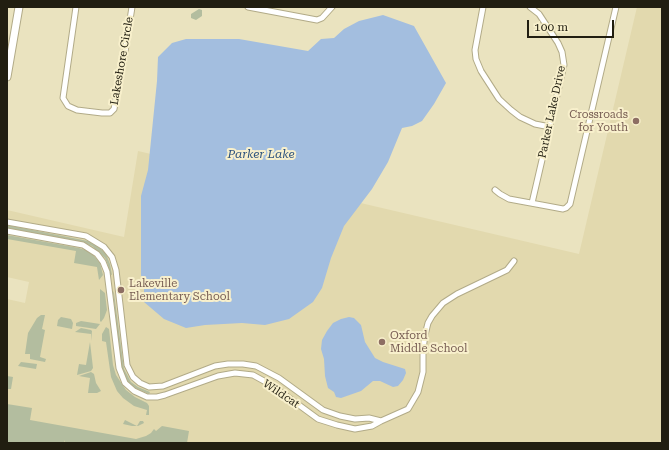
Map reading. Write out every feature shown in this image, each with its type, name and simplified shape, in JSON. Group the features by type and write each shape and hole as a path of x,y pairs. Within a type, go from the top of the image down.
{"main road":[{"path":"7,77 19,7"}],"street":[{"name":"Lakeshore Circle","path":"76,7 63,98 68,106 77,110 102,113 110,113 114,109 132,7"},
{"path":"248,7 317,20 322,18 332,7"},
{"path":"484,7 475,50 476,59 481,71 499,99 511,110 520,117 535,124 550,127"},
{"name":"Parker Lake Drive","path":"530,7 540,14 558,43 562,52 564,65 532,203"},
{"path":"536,12 541,7"},
{"path":"495,190 509,199 563,209 570,204 616,7"},
{"path":"7,222 86,236 104,247 112,257 117,280 127,365 133,377 140,383 149,387 155,387 157,397 148,397 134,391 125,382 119,368 109,282 103,262 97,254 83,245 7,231"},
{"name":"Wildcat","path":"157,397 218,376 229,373 241,373 253,375 273,386 318,419 355,429 372,426 408,409 418,392 423,372 423,349 428,323 443,303 457,294 507,270 514,261"},
{"path":"109,282 117,280"},
{"name":"Wildcat","path":"155,387 163,386 216,366 243,364 256,366 279,378 323,410 350,418 370,418 381,421"}],"shaded area":[{"path":"637,7 662,7 662,443 7,443 7,299 25,303 29,282 7,277 7,210 124,237 138,151 579,254"}],"green space":[{"path":"199,9 202,10 202,16 196,20 191,18 191,14"},
{"path":"7,225 88,241 99,247 106,254 112,275 109,274 108,265 105,258 92,246 82,242 7,228"},
{"path":"7,235 88,251 100,263 103,275 99,280 97,267 74,263 76,251 7,239"},
{"path":"100,289 105,293 107,310 101,322 100,321"},
{"path":"113,291 124,369 131,382 150,392 149,394 133,387 126,380 121,370"},
{"path":"41,315 45,315 42,329 45,330 40,357 46,359 45,362 30,359 30,354 25,354 28,333 37,318"},
{"path":"61,317 71,319 73,323 72,329 57,326 58,320"},
{"path":"81,321 100,324 96,329 76,326 76,323"},
{"path":"106,327 109,329 113,365 116,375 126,390 135,397 147,403 149,406 149,415 146,415 147,410 134,406 123,398 117,391 111,377 106,342 102,341 102,334"},
{"path":"81,328 92,331 91,341 91,334 75,332"},
{"path":"90,342 93,368 91,371 77,375 79,364 86,365"},
{"path":"21,362 37,364 36,369 18,366"},
{"path":"91,372 94,374 96,383 101,391 97,393 88,393 90,378 79,376"},
{"path":"7,376 13,377 11,389 7,389"},
{"path":"7,404 32,408 30,420 136,439 146,436 154,429 156,431 162,426 189,431 187,443 65,443 65,440 64,443 7,443"},
{"path":"125,420 137,426 123,424"},
{"path":"140,421 143,421 144,423 137,426"}],"water":[{"name":"Parker Lake","path":"383,15 414,26 446,83 422,121 412,126 402,128 388,162 372,189 344,226 331,258 322,288 313,302 289,319 265,325 242,323 205,325 186,328 164,319 144,302 144,287 141,275 141,196 148,170 158,57 172,43 186,39 239,39 308,51 321,39 334,38 344,29 359,21"},
{"path":"349,317 354,318 361,325 365,342 375,358 405,369 406,373 398,386 393,387 380,381 373,381 361,391 341,398 336,397 334,392 328,388 321,349 322,340 333,323"}],"place":[{"name":"Crossroads for Youth","path":"636,121"},
{"name":"Lakeville Elementary School","path":"121,290"},
{"name":"Oxford Middle School","path":"382,342"}]}
